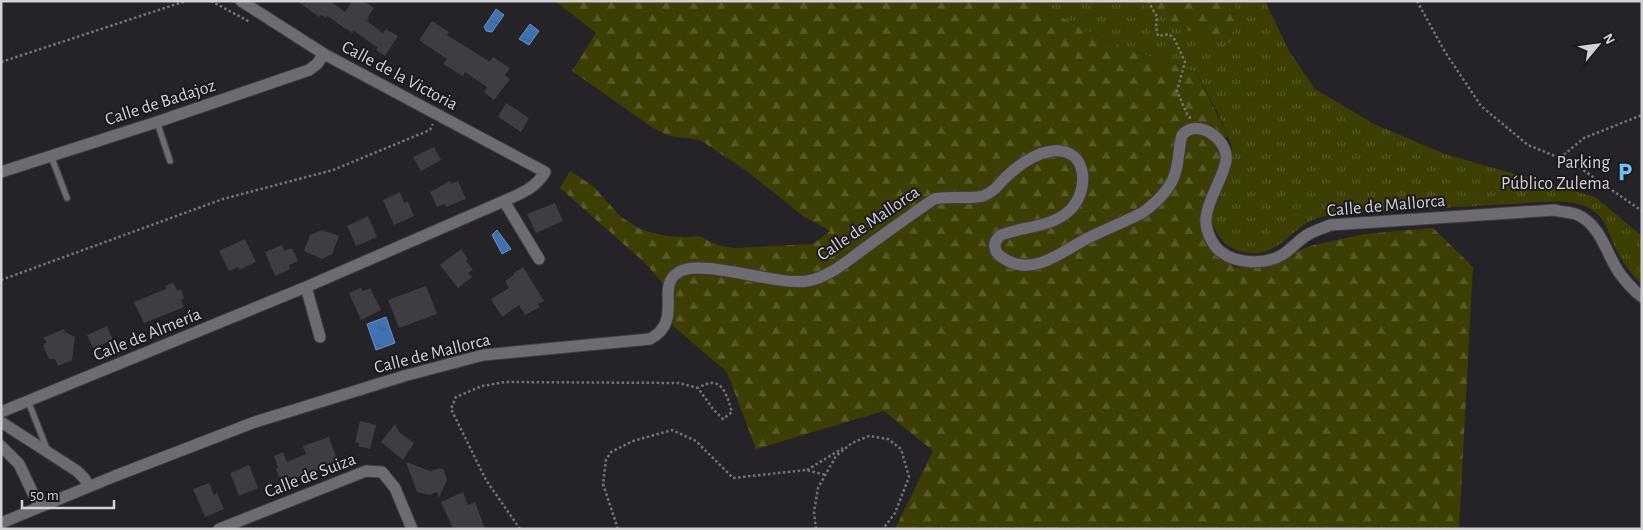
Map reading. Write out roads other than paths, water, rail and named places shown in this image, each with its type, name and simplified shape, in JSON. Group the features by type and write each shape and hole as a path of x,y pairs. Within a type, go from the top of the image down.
{"street":[{"name":"Calle de la Victoria","path":"241,1 324,54 545,172"},
{"name":"Calle de Badajoz","path":"1,172 157,122 309,70 324,54"},
{"name":"Calle de Mallorca","path":"1,523 89,486 255,422 446,364 483,356 650,339 659,334 668,321 671,279 679,272 688,268 698,267 788,281 812,280 844,263 934,199 982,196 994,190 1025,161 1053,151 1068,152 1074,155 1080,164 1082,174 1082,189 1070,210 1048,223 1001,235 997,238 995,245 1000,256 1014,264 1037,264 1051,259 1086,239 1142,214 1149,208 1172,183 1182,135 1192,127 1206,130 1218,140 1226,158 1209,204 1206,220 1209,234 1215,247 1231,258 1252,261 1281,256 1310,233 1330,225 1554,210 1577,214 1590,224 1599,234 1618,271 1634,291 1642,297"},
{"name":"Calle de Almería","path":"1,412 306,286 504,201 540,182 545,172"},
{"path":"504,201 539,259"},
{"path":"306,286 320,337"},
{"path":"1,422 78,471 89,486"},
{"path":"1,446 19,464 39,506"},
{"name":"Calle de Suiza","path":"220,529 366,471 382,472 395,488 412,529"}],"lane":[{"path":"157,122 170,161"},
{"path":"51,156 67,198"},
{"path":"28,401 48,451"}],"water":[{"path":"496,9 504,15 492,32 486,31 484,27"},
{"path":"530,24 539,31 529,45 519,39"},
{"path":"497,230 511,249 502,254 492,235"},
{"path":"386,317 395,343 376,350 367,324"}],"place":[{"name":"Parking Público Zulema","path":"1625,172"}]}
